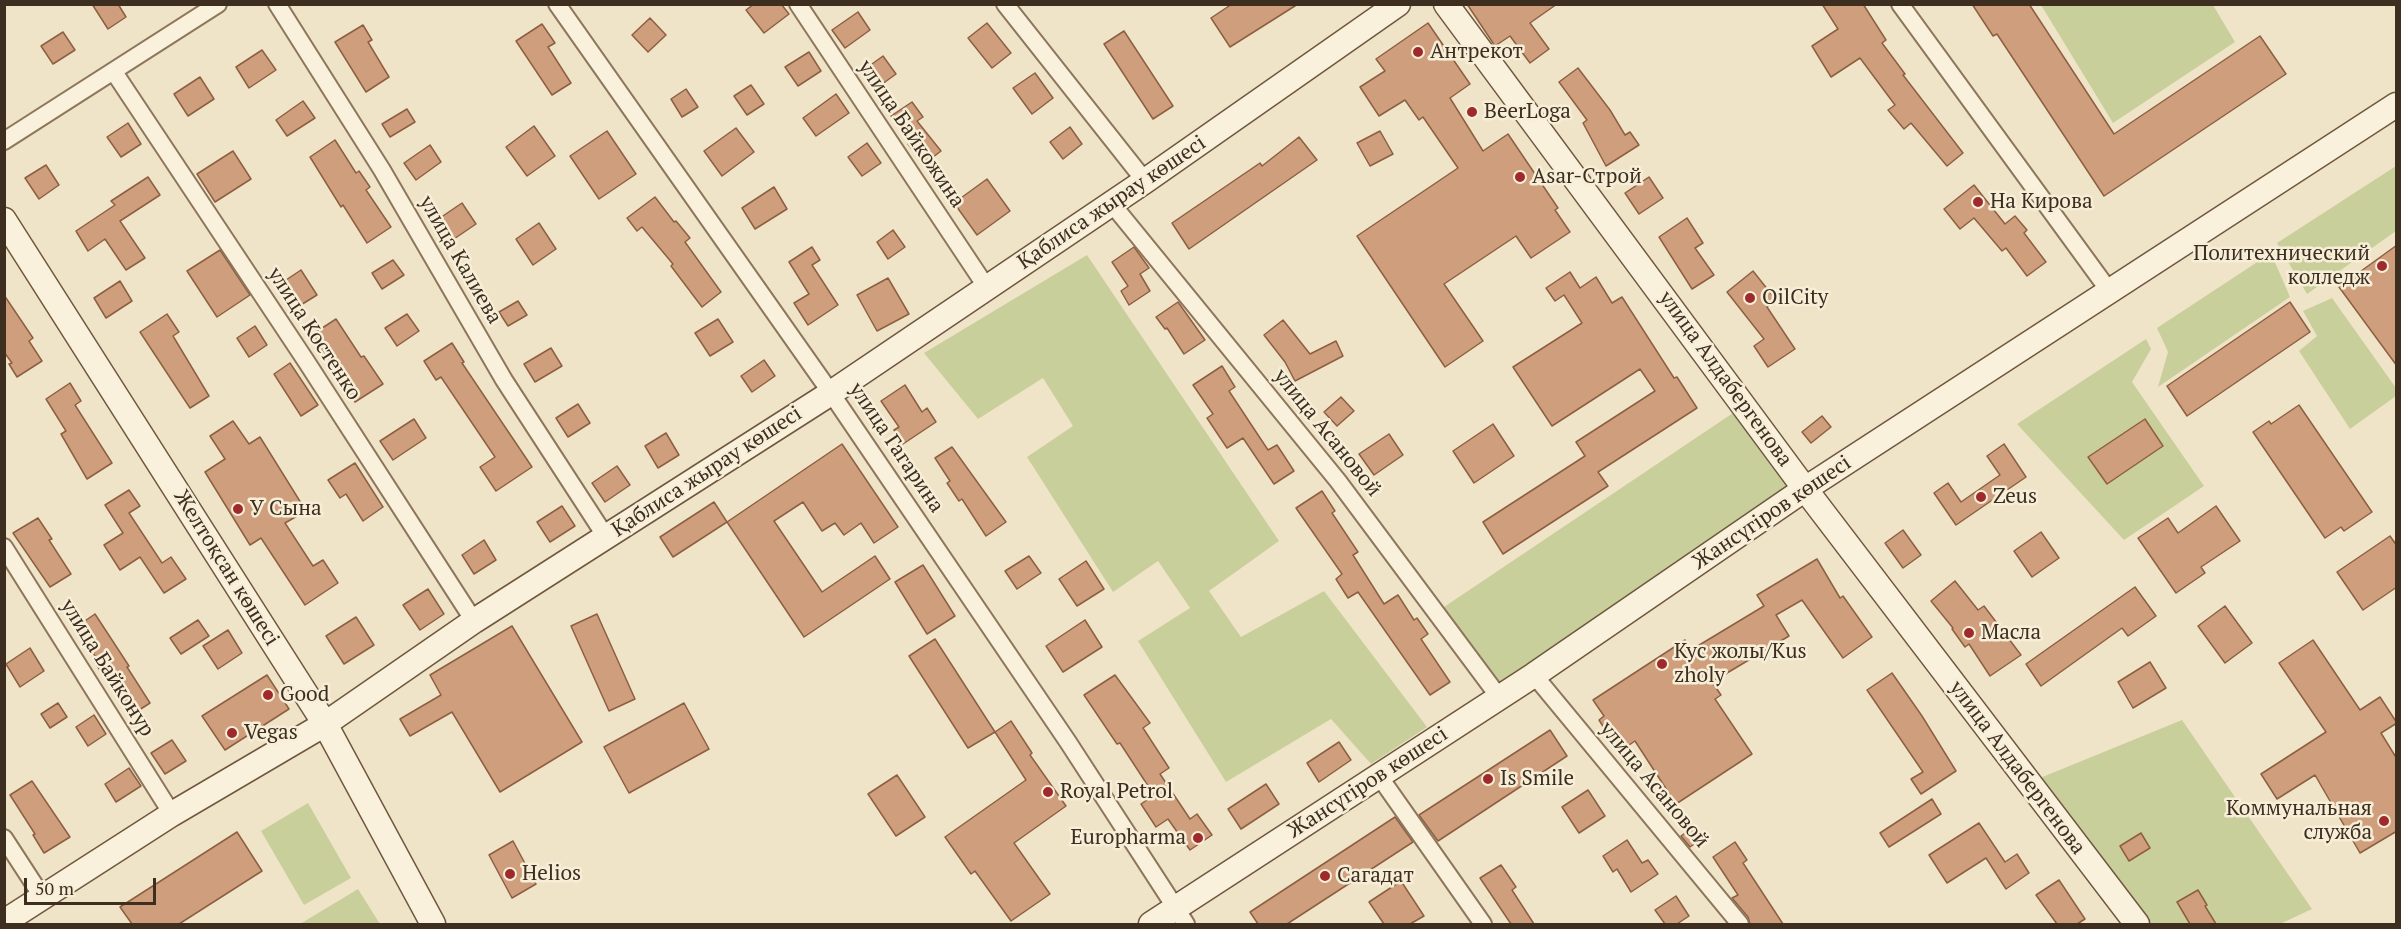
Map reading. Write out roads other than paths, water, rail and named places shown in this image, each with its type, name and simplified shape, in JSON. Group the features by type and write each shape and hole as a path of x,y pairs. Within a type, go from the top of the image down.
{"street":[{"path":"4,141 218,4"},
{"name":"улица Калиева","path":"277,4 382,170 504,381 606,537"},
{"name":"улица Гагарина","path":"556,4 831,393 1068,742 1181,917"},
{"name":"улица Байкожина","path":"798,4 987,288"},
{"path":"1005,4 1145,181"},
{"name":"Қаблиса жырау көшесі","path":"4,922 172,814 325,724 474,621 831,393 1112,204 1398,4"},
{"name":"улица Алдабергенова","path":"1446,4 1805,489 2137,924"},
{"path":"1900,4 2110,292"},
{"name":"улица Костенко","path":"114,72 306,361 474,621"},
{"name":"Жансүгіров көшесі","path":"1151,924 1181,917 1379,776 1534,675 1805,489 2397,105"},
{"name":"улица Асановой","path":"1112,204 1338,481 1499,697"},
{"name":"Желтоқсан көшесі","path":"4,220 325,724 433,924"},
{"name":"улица Байконур","path":"4,547 172,814"},
{"name":"улица Асановой","path":"1534,675 1740,924"},
{"path":"1379,776 1483,924"},
{"path":"4,838 43,898"}],"place":[{"name":"Антрекот","path":"1418,52"},
{"name":"BeerLoga","path":"1472,112"},
{"name":"Asar-Строй","path":"1520,177"},
{"name":"На Кирова","path":"1978,202"},
{"name":"Политехнический колледж","path":"2382,266"},
{"name":"OilCity","path":"1750,298"},
{"name":"Zeus","path":"1981,497"},
{"name":"У Сына","path":"238,509"},
{"name":"Масла","path":"1969,633"},
{"name":"Кус жолы/Kus zholy","path":"1662,664"},
{"name":"Good","path":"268,695"},
{"name":"Vegas","path":"232,733"},
{"name":"Is Smile","path":"1488,779"},
{"name":"Royal Petrol","path":"1048,792"},
{"name":"Коммунальная служба","path":"2384,821"},
{"name":"Europharma","path":"1198,838"},
{"name":"Helios","path":"510,874"},
{"name":"Сагадат","path":"1325,876"}]}
